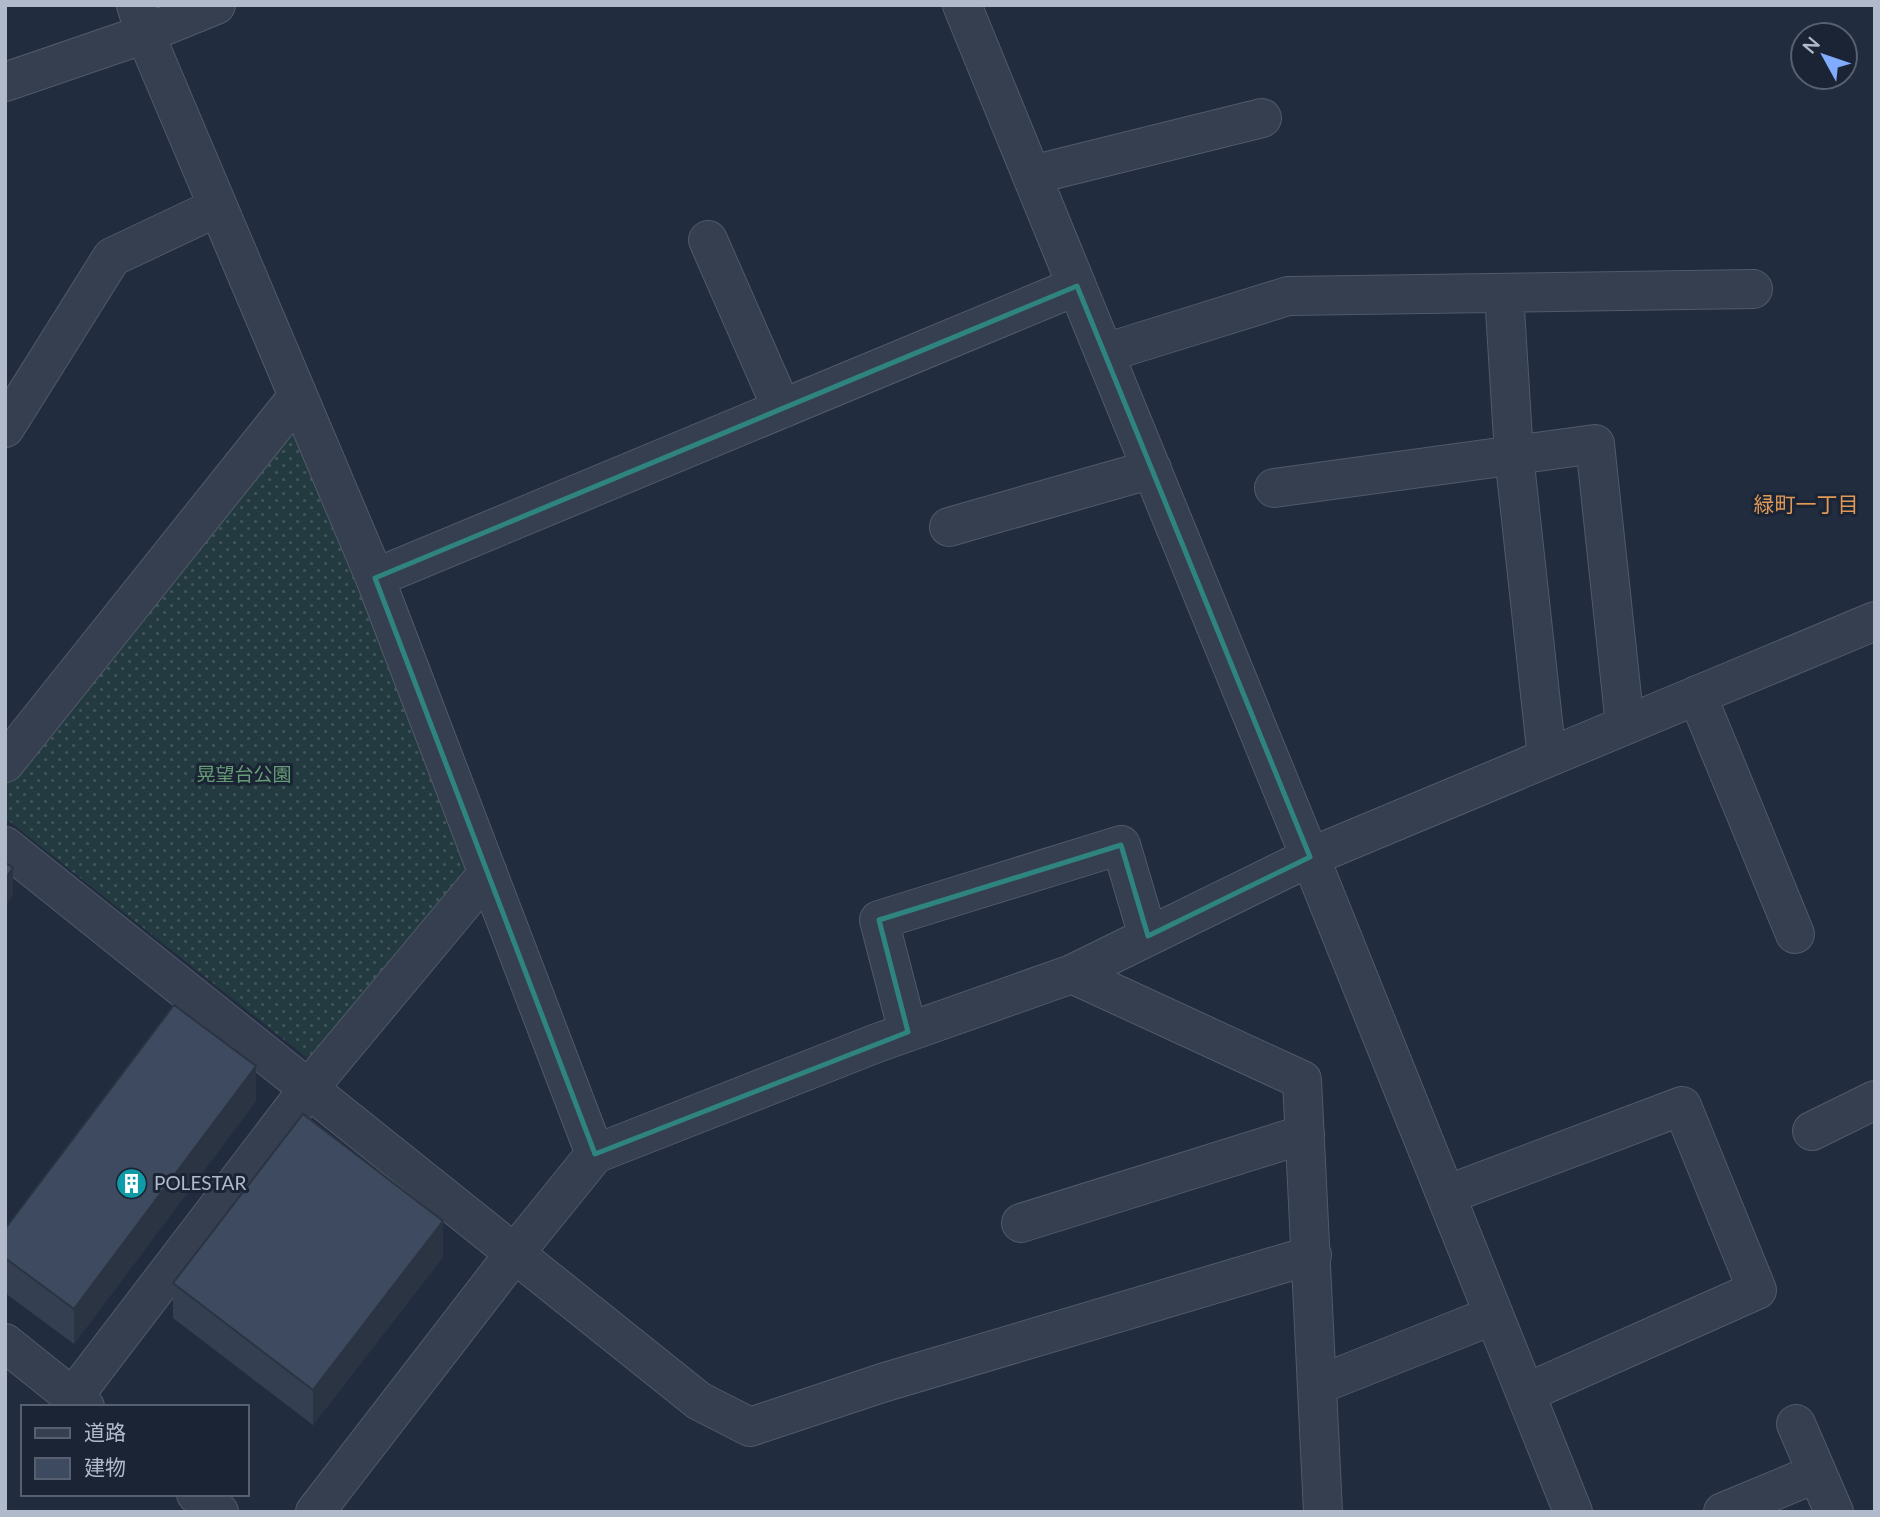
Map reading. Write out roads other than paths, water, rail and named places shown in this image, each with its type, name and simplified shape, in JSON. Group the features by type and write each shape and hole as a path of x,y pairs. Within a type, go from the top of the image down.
{"street":[{"path":"5,82 141,20 216,5"},
{"path":"962,5 1310,857 1573,1512"},
{"path":"141,20 375,578 595,1154"},
{"path":"1032,175 1262,118"},
{"path":"10,411 112,257 218,207"},
{"path":"708,240 782,410"},
{"path":"375,578 1077,286"},
{"path":"1105,353 1288,296 1753,289"},
{"path":"1504,293 1514,455 1547,758"},
{"path":"5,763 298,396"},
{"path":"1274,488 1595,444 1625,725"},
{"path":"948,527 1152,469"},
{"path":"315,1512 514,1254 595,1154 908,1032 1072,974 1310,857 1875,621"},
{"path":"1697,695 1795,934"},
{"path":"908,1032 879,920 1121,845 1148,936"},
{"path":"5,846 699,1401 750,1427 882,1383 1312,1255"},
{"path":"5,1343 79,1402 309,1088 488,873"},
{"path":"1072,974 1302,1080 1323,1512"},
{"path":"1812,1131 1875,1100"},
{"path":"1446,1195 1682,1106 1757,1290 1526,1393"},
{"path":"1021,1223 1305,1134"},
{"path":"1318,1385 1494,1315"},
{"path":"1796,1424 1834,1512"},
{"path":"1723,1512 1817,1472"},
{"path":"198,1496 219,1512"}],"place":[{"name":"POLESTAR","path":"131,1183"}],"district":[{"name":"緑町一丁目","path":"1806,505"}],"park label":[{"name":"晃望台公園","path":"244,774"}]}
